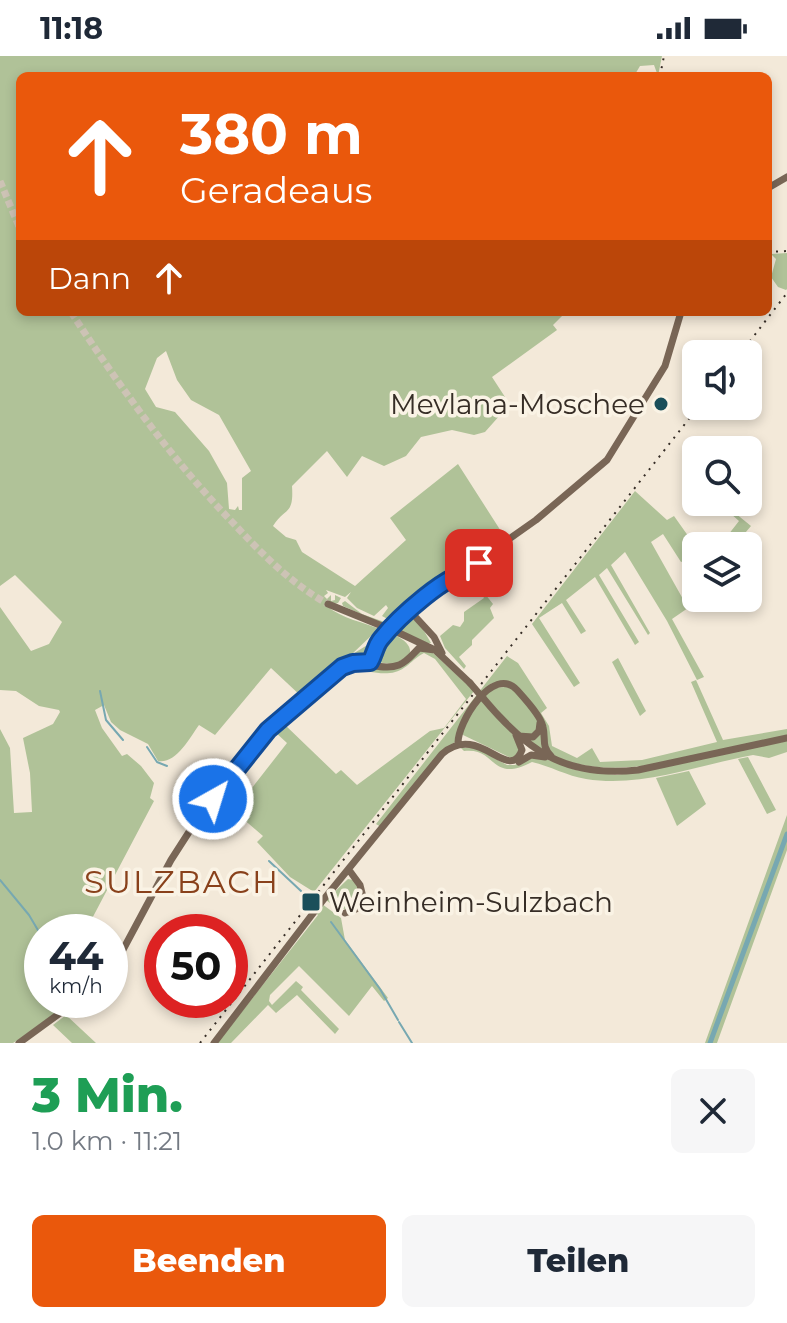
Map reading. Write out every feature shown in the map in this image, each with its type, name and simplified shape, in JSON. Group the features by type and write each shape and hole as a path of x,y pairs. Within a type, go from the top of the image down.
{"main road":[{"path":"128,940 194,823 258,741 342,667 371,658 402,617 417,604 477,566 575,489 613,453 665,366 680,316"},
{"path":"328,604 400,633 443,655 516,735 554,760"},
{"path":"417,604 417,619"},
{"path":"410,611 431,634 443,655"},
{"path":"402,617 417,619"},
{"path":"400,633 411,646 409,659"},
{"path":"431,634 432,648"},
{"path":"371,658 380,666 399,665 419,648 432,648"},
{"path":"214,1043 341,880 352,876 434,763 459,736 462,722 486,691 505,684 519,694 543,725 545,749 554,760"},
{"path":"516,735 527,738 535,736 540,729 539,719"},
{"path":"459,736 504,760 513,761 522,750 516,735"},
{"path":"459,736 508,764 531,755 588,770 626,771 787,738"},
{"path":"345,913 360,904 363,892 352,876"},
{"path":"19,1043 54,1018"}],"green space":[{"path":"0,56 662,56 659,72 654,65 640,66 636,72 16,72 16,316 562,316 553,325 557,330 492,377 505,397 501,414 485,432 474,435 452,430 421,437 406,456 384,466 362,456 347,477 327,451 292,486 290,507 273,526 286,537 296,540 302,552 355,586 406,540 390,518 458,464 506,539 442,581 393,622 382,616 388,608 386,605 374,616 357,608 347,598 351,592 345,597 326,590 328,593 324,596 327,599 331,595 331,601 335,600 335,595 341,598 338,603 327,606 339,614 382,630 382,633 388,626 343,606 345,601 362,614 390,624 375,643 371,641 376,637 373,634 351,655 369,644 373,648 366,659 345,662 302,697 271,668 215,735 199,725 182,749 165,761 158,761 148,744 111,722 104,705 95,710 102,728 122,756 127,754 154,783 150,798 154,801 94,914 24,914 24,1018 48,1018 13,1043 0,1043 0,729 10,748 14,813 32,812 30,773 23,738 53,724 60,712 39,706 16,691 0,690 0,607 31,651 49,644 62,622 15,575 0,586","holes":["166,351 177,380 191,400 219,415 251,471 242,478 242,510 238,506 235,510 229,509 227,483 209,451 175,412 156,407 145,389 157,358"]},
{"path":"787,253 786,290 778,287 772,278 776,259 772,254"},
{"path":"635,491 667,520 674,516 685,532 682,532 681,562 663,534 651,542 682,597 682,612 672,619 704,677 697,680 667,621 625,552 611,565 650,633 648,635 607,568 599,575 639,642 635,645 595,577 566,600 586,631 581,634 562,603 539,618 580,683 574,687 532,624"},
{"path":"733,516 739,516 751,526 746,532 730,532 739,521"},
{"path":"474,580 493,604 490,608 494,618 459,657 466,666 464,669 445,648 440,636 453,625 460,627 464,612 484,598"},
{"path":"411,618 420,624 431,643 397,629 385,641 393,634 403,640 409,646 408,657 397,663 379,662 376,653 382,642 393,629 408,619 408,622"},
{"path":"418,651 431,651 474,691 314,892 290,877 257,842 263,836 234,811 287,743 270,731 329,678 351,665 385,669","holes":["424,653 435,659 466,699 444,728 430,731 357,785 341,770 336,774 283,723 342,672 390,673 404,668"]},
{"path":"507,656 518,663 547,708 541,713 549,726 552,746 577,758 592,748 600,762 642,760 717,742 691,682 696,680 723,740 787,729 787,736 634,767 604,768 575,763 539,748 506,720 485,696 493,688 516,686 497,682 490,684 461,721 455,742 438,755 381,827 376,824"},
{"path":"618,658 646,711 640,716 612,662"},
{"path":"481,699 518,740 521,747 513,759 463,735 461,726"},
{"path":"787,741 787,752 769,758 753,755 649,778 607,781 579,778 532,762 508,769 483,754 461,748 476,748 507,765 515,765 528,757 543,758 576,770 617,775"},
{"path":"748,757 776,810 767,814 738,759"},
{"path":"689,771 706,804 677,826 656,778"},
{"path":"787,815 787,850 717,1043 705,1043"},
{"path":"348,879 353,880 361,890 358,903 350,909 338,909 326,900"},
{"path":"322,904 341,918 345,940 388,998 384,1001 372,986 349,1016 299,966 270,995 269,1001 272,1005 296,981 339,1029 335,1034 297,995 276,1013 268,1005 231,1043 217,1043 237,1018 248,1018 248,1004 318,915 315,912"},
{"path":"62,1018 69,1018 96,1043 72,1043 53,1025"}],"waterway":[{"path":"100,691 106,720 123,740"},
{"path":"147,747 157,762 167,766"},
{"path":"710,1043 787,834"},
{"path":"269,861 301,891"},
{"path":"0,880 28,914"},
{"path":"331,922 380,989 398,1020"},
{"path":"399,1022 412,1043"}],"tunnel":[{"path":"0,181 16,219"},
{"path":"74,316 148,422 212,500 278,568 328,604"}],"railway":[{"path":"661,72 664,56"},
{"path":"772,252 787,251"},
{"path":"772,312 787,293"},
{"path":"751,340 769,316"},
{"path":"200,1043 688,420"}],"place":[{"name":"Mevlana-Moschee","path":"661,404"},
{"name":"Weinheim-Sulzbach","path":"311,902"}],"district":[{"name":"SULZBACH","path":"182,881"}],"route":[{"path":"213,799 268,730 342,667 358,662 368,664 381,639 402,617 456,575 474,571 474,566 479,563"}]}
